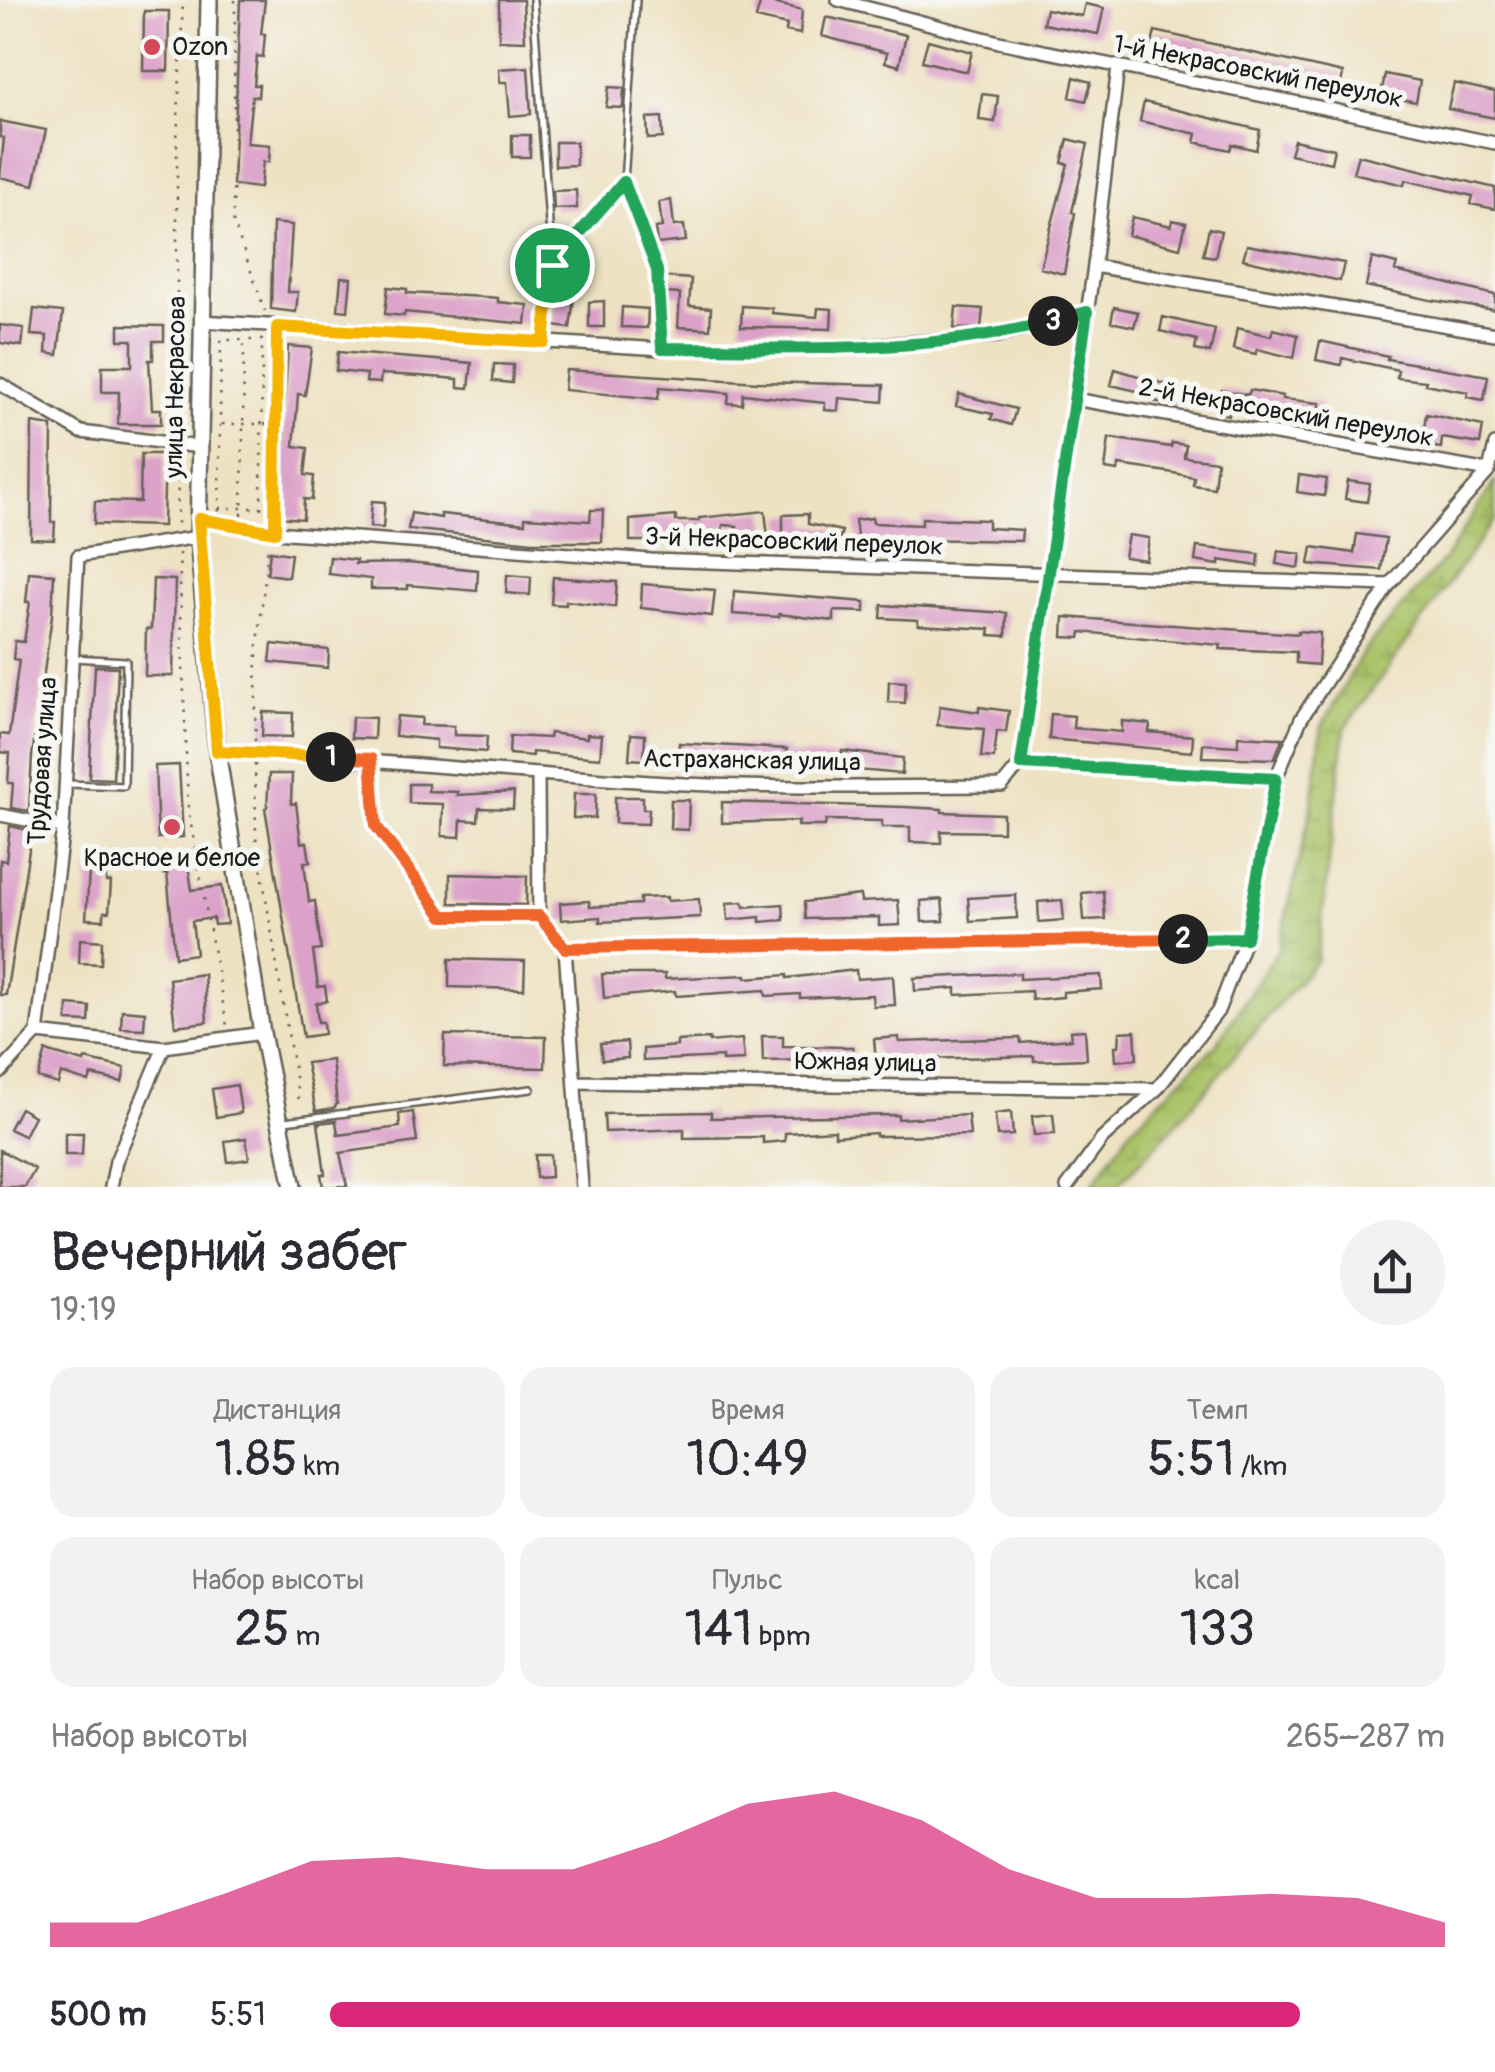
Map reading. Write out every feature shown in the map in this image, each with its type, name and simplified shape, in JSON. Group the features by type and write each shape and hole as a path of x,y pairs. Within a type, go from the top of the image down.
{"street":[{"name":"улица Некрасова","path":"209,0 198,537 217,751 262,1033 293,1187"},
{"name":"1-й Некрасовский переулок","path":"838,0 999,42 1495,143"},
{"path":"1118,67 1094,266 1021,764 1276,778"},
{"path":"1094,266 1495,334"},
{"path":"201,321 662,348 834,348 998,336 1087,312"},
{"path":"0,384 81,432 200,446"},
{"name":"2-й Некрасовский переулок","path":"1074,399 1489,471"},
{"path":"1067,1187 1102,1139 1157,1090 1218,1011 1246,938 1276,778 1301,719 1389,585 1489,471 1495,445"},
{"name":"3-й Некрасовский переулок","path":"199,519 275,532 651,560 1389,585"},
{"name":"Трудовая улица","path":"38,1033 64,827 78,556 198,537"},
{"name":"Астраханская улица","path":"217,751 778,787 1002,786 1021,764"},
{"path":"538,774 539,916 565,948 582,1187"},
{"path":"0,816 64,827"},
{"path":"565,948 1246,938"},
{"path":"0,1074 38,1033 164,1046 262,1033"},
{"path":"112,1187 116,1161 164,1046"},
{"name":"Южная улица","path":"576,1082 1157,1090"}],"lane":[{"path":"534,0 552,265 544,342"},
{"path":"636,0 624,182 657,270 662,348"},
{"path":"552,265 624,182"},
{"path":"65,784 124,786 126,661 72,658"},
{"path":"371,759 376,826 443,916 539,916"},
{"path":"282,1121 532,1089"}],"path":[{"path":"234,0 233,221 273,327 276,424 275,532 268,544 258,654 256,837 302,1119"},
{"path":"221,340 262,340 261,508 219,508 220,424 221,340"},
{"path":"242,508 244,340"},
{"path":"220,424 276,424"}],"green space":[{"path":"1495,481 1495,519 1345,728 1317,960 1178,1122 1116,1187 1091,1187 1131,1129 1216,1045 1279,948 1312,804 1322,726 1365,649 1446,557"}],"building":[{"path":"240,0 265,0 263,57 257,56 254,85 259,85 258,97 252,96 247,143 270,145 260,188 233,185"},
{"path":"499,0 523,0 525,41 499,40"},
{"path":"761,0 802,10 800,34 786,31 787,25 756,18"},
{"path":"1085,4 1104,8 1098,34 1043,24 1046,9 1082,16"},
{"path":"144,11 169,11 168,71 143,71"},
{"path":"826,17 906,35 899,66 885,62 887,53 822,36"},
{"path":"1155,31 1343,73 1340,89 1152,45"},
{"path":"928,40 972,52 967,72 922,61"},
{"path":"528,67 531,114 510,116 507,82 500,82 499,69"},
{"path":"1385,74 1420,81 1416,102 1381,95"},
{"path":"1074,77 1091,82 1086,101 1070,97"},
{"path":"1454,83 1495,92 1495,118 1448,109"},
{"path":"609,87 624,88 623,108 606,107"},
{"path":"982,94 998,96 995,122 979,120"},
{"path":"1144,102 1260,130 1256,150 1232,144 1230,150 1195,142 1197,134 1140,121"},
{"path":"662,117 663,138 648,139 647,118"},
{"path":"0,121 46,130 34,185 0,177 4,138 0,137"},
{"path":"512,135 530,135 530,157 512,157"},
{"path":"1068,139 1088,144 1072,212 1075,213 1064,274 1040,268 1068,164 1062,163"},
{"path":"1294,140 1334,149 1331,163 1290,154"},
{"path":"555,142 576,142 576,165 555,166"},
{"path":"1358,155 1495,188 1495,209 1471,204 1473,196 1353,173"},
{"path":"576,190 577,208 554,209 553,191"},
{"path":"671,200 674,226 684,225 686,241 657,244 655,228 662,227 659,202"},
{"path":"1132,217 1171,226 1172,220 1186,223 1180,248 1128,235"},
{"path":"273,223 292,225 288,292 298,292 296,312 271,309"},
{"path":"1209,228 1221,231 1215,257 1203,255"},
{"path":"1247,245 1344,263 1340,281 1243,259"},
{"path":"1372,258 1397,264 1395,271 1495,295 1495,310 1366,286"},
{"path":"341,277 351,278 348,311 338,310"},
{"path":"665,277 691,279 689,306 711,308 710,329 678,327 680,294 665,293"},
{"path":"388,287 407,289 407,293 498,298 498,302 528,305 526,324 405,312 404,316 385,314"},
{"path":"556,295 574,297 570,328 553,326"},
{"path":"604,301 604,327 589,327 589,302"},
{"path":"742,306 817,317 818,308 832,309 831,329 741,327"},
{"path":"622,307 648,309 647,328 621,327"},
{"path":"956,307 983,309 981,328 954,329"},
{"path":"1114,307 1138,312 1134,327 1111,322"},
{"path":"34,309 63,312 58,355 46,353 47,336 31,335"},
{"path":"1163,317 1215,329 1210,353 1195,350 1197,340 1160,331"},
{"path":"0,325 24,328 22,346 0,343"},
{"path":"119,325 164,326 164,341 153,341 153,360 149,360 152,409 161,409 161,424 118,424 119,392 102,392 102,366 132,366 132,340 119,340"},
{"path":"1237,328 1271,336 1273,329 1298,335 1294,358 1257,349 1256,354 1233,349"},
{"path":"1320,341 1388,356 1387,359 1488,376 1484,400 1467,397 1468,392 1425,384 1426,381 1397,378 1398,370 1342,358 1341,365 1316,360"},
{"path":"288,346 312,348 305,395 298,394 294,446 308,448 305,475 314,476 312,500 304,499 303,519 277,517"},
{"path":"338,352 472,363 469,388 458,387 458,379 419,376 381,374 380,383 366,382 367,374 336,371"},
{"path":"494,364 513,365 512,383 493,381"},
{"path":"1115,369 1178,388 1174,405 1148,400 1150,394 1111,385"},
{"path":"566,370 884,385 883,402 839,398 838,411 825,410 825,403 743,394 742,404 728,403 729,393 660,387 658,399 564,390"},
{"path":"1222,390 1248,395 1250,390 1283,396 1282,399 1320,403 1319,421 1230,408 1229,415 1217,413"},
{"path":"959,394 1016,409 1011,425 991,419 993,414 956,406"},
{"path":"1426,414 1483,426 1480,444 1442,438 1441,448 1422,445"},
{"path":"32,423 52,426 54,540 31,539"},
{"path":"1109,438 1171,447 1172,443 1186,445 1184,457 1217,461 1214,488 1193,485 1194,477 1168,472 1119,465 1118,471 1105,469"},
{"path":"141,454 165,454 163,526 94,524 95,501 140,502"},
{"path":"1299,475 1327,479 1324,496 1297,492"},
{"path":"1348,481 1370,484 1367,502 1345,499"},
{"path":"372,501 385,502 383,528 370,527"},
{"path":"591,510 603,510 602,542 532,542 408,529 411,513 525,523 525,517 590,521"},
{"path":"765,511 768,537 736,540 737,526 723,525 721,538 630,541 630,520 676,516 676,521 699,521"},
{"path":"808,514 808,524 842,531 838,543 816,539 816,535 783,536 783,515"},
{"path":"872,518 873,523 922,525 922,518 988,520 988,528 1022,530 1021,541 911,539 858,543 855,520"},
{"path":"1357,534 1386,538 1381,570 1309,564 1312,547 1354,553"},
{"path":"1128,535 1149,538 1146,560 1124,557"},
{"path":"1197,547 1259,554 1258,566 1195,561"},
{"path":"270,551 291,554 288,577 267,574"},
{"path":"1278,551 1301,554 1299,568 1276,564"},
{"path":"330,557 356,560 355,564 408,563 478,570 477,591 408,585 408,589 371,589 371,579 328,574"},
{"path":"29,572 54,574 29,811 11,808 10,753 0,752 0,734 9,735 19,660 13,659 15,641 24,642 30,602 26,602"},
{"path":"507,575 531,577 530,595 506,593"},
{"path":"553,577 617,582 615,607 566,601 566,605 551,604"},
{"path":"153,579 175,580 173,676 145,676"},
{"path":"642,584 715,590 712,616 641,608"},
{"path":"734,591 865,602 865,612 834,611 834,621 779,614 733,614"},
{"path":"882,605 1007,613 1006,636 989,635 990,629 918,625 918,620 881,618"},
{"path":"1064,617 1320,633 1318,665 1296,663 1296,652 1220,649 1221,645 1081,632 1080,638 1063,637"},
{"path":"272,644 329,650 328,668 270,662"},
{"path":"95,666 118,667 113,779 89,778"},
{"path":"889,681 906,682 905,703 888,702"},
{"path":"940,706 979,712 979,707 1009,711 1006,732 997,731 994,758 981,757 984,729 937,725"},
{"path":"263,712 293,713 292,737 262,736"},
{"path":"1051,714 1074,716 1073,728 1122,732 1122,721 1150,724 1149,732 1193,736 1192,752 1049,739"},
{"path":"397,716 422,718 421,725 454,726 454,735 487,736 486,752 436,748 436,740 395,736"},
{"path":"352,717 375,718 374,739 351,738"},
{"path":"550,733 587,738 587,734 602,735 600,758 532,752 532,756 509,754 510,736 549,738"},
{"path":"631,734 645,735 644,760 629,759"},
{"path":"1238,736 1283,738 1274,759 1202,757 1203,744 1238,746"},
{"path":"679,743 787,749 787,754 841,757 842,751 903,758 902,774 824,767 678,763"},
{"path":"179,765 183,837 158,838 155,766"},
{"path":"269,774 292,774 291,804 296,803 301,843 307,842 310,862 304,862 309,902 315,901 321,950 313,951 318,987 325,986 327,1001 316,1003 324,1034 303,1037 265,808"},
{"path":"409,784 428,784 428,791 458,792 457,795 514,792 513,809 479,808 478,821 461,820 460,837 442,836 443,804 409,803"},
{"path":"574,794 596,794 595,818 573,818"},
{"path":"615,797 643,797 643,809 649,809 648,824 615,823"},
{"path":"671,800 689,800 688,830 670,829"},
{"path":"722,802 1003,814 1003,832 941,831 941,843 910,842 910,827 882,827 882,821 826,820 825,826 798,826 799,821 722,823"},
{"path":"10,826 32,831 6,995 0,995 0,860 6,861"},
{"path":"187,858 192,890 222,886 227,924 214,925 213,918 192,921 196,954 175,957 163,861"},
{"path":"89,871 106,872 106,882 111,882 109,912 104,912 104,920 86,919"},
{"path":"450,874 527,876 526,905 450,903"},
{"path":"1103,891 1105,919 1084,920 1082,893"},
{"path":"860,895 861,902 898,900 900,925 879,926 879,917 805,919 804,902"},
{"path":"1016,895 1017,918 970,921 968,898"},
{"path":"667,897 667,901 699,899 700,917 561,920 560,903 589,901 590,907 640,904 640,898"},
{"path":"942,899 944,921 922,922 921,901"},
{"path":"1062,900 1064,920 1039,922 1038,902"},
{"path":"743,902 744,907 783,904 784,920 728,920 727,903"},
{"path":"80,939 102,941 101,964 79,963"},
{"path":"449,959 525,961 524,989 449,987"},
{"path":"856,970 857,979 893,976 895,1005 873,1006 872,995 800,998 800,994 766,996 765,990 676,996 675,991 604,998 602,974 665,974 665,979 746,975 787,978"},
{"path":"1020,973 1020,979 1101,975 1102,989 1063,992 1063,997 1032,1000 1031,991 956,995 956,988 915,991 914,978"},
{"path":"204,974 207,1022 175,1026 169,979"},
{"path":"68,1005 90,1007 89,1022 67,1021"},
{"path":"122,1010 145,1012 144,1029 121,1028"},
{"path":"1085,1030 1087,1059 1034,1061 1034,1056 876,1060 874,1039 899,1037 899,1042 1020,1038 1021,1043 1071,1039 1070,1031"},
{"path":"1135,1031 1137,1059 1116,1061 1115,1046 1119,1046 1120,1032"},
{"path":"445,1035 546,1037 545,1068 444,1066"},
{"path":"762,1036 783,1036 783,1046 853,1047 854,1059 763,1061"},
{"path":"709,1039 742,1039 744,1060 722,1061 722,1057 643,1061 643,1049"},
{"path":"627,1042 628,1058 602,1060 600,1044"},
{"path":"46,1051 125,1068 122,1082 91,1075 89,1082 61,1073 58,1084 38,1078"},
{"path":"332,1060 337,1104 316,1111 306,1063"},
{"path":"237,1085 241,1113 216,1117 212,1089"},
{"path":"20,1108 34,1116 24,1136 9,1129"},
{"path":"413,1112 417,1142 340,1153 347,1186 323,1187 321,1174 325,1174 318,1123 336,1121 338,1135 400,1127 399,1114"},
{"path":"711,1112 711,1118 898,1115 898,1119 968,1115 970,1135 835,1136 835,1130 785,1133 785,1141 763,1143 763,1137 684,1138 684,1129 605,1132 604,1114"},
{"path":"1011,1112 1013,1135 997,1136 995,1114"},
{"path":"1053,1114 1055,1134 1034,1135 1032,1116"},
{"path":"65,1133 83,1133 82,1155 65,1155"},
{"path":"246,1138 249,1159 228,1162 225,1141"},
{"path":"0,1150 35,1169 25,1187 0,1187"},
{"path":"535,1155 550,1155 551,1177 536,1178"}],"place":[{"name":"Ozon","path":"152,47"},
{"name":"Красное и белое","path":"172,827"}],"route":[{"path":"624,182 657,270 662,348 834,348 998,336 1087,312 1021,764 1276,778 1246,938 565,948 539,916 443,916 376,826 371,759 217,751 199,519 275,532 277,327 544,342 552,265 624,182"}]}
